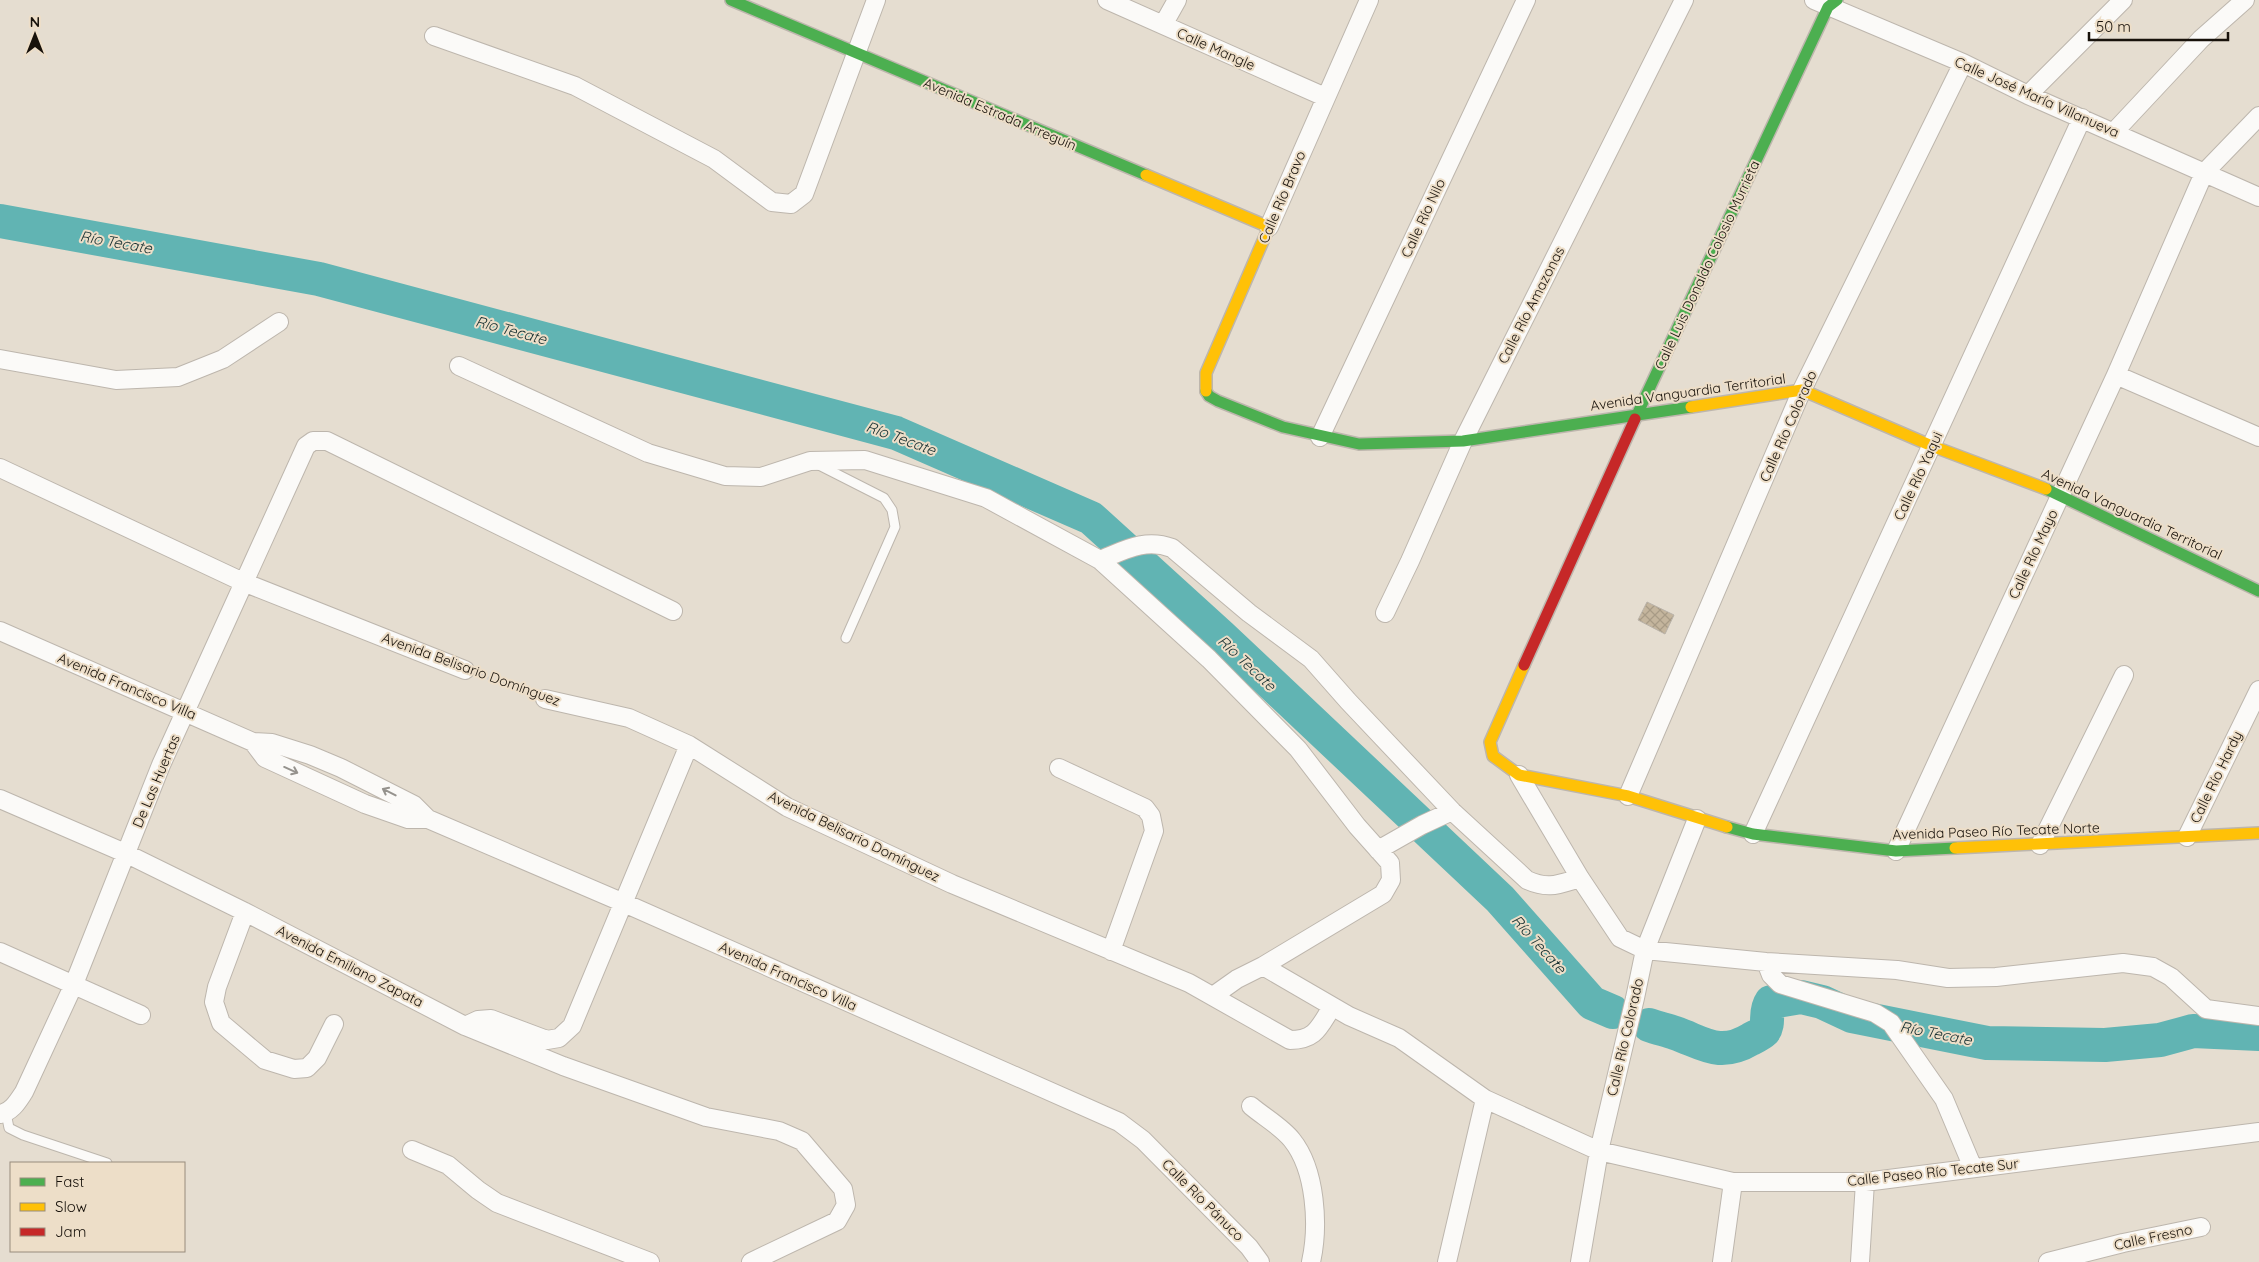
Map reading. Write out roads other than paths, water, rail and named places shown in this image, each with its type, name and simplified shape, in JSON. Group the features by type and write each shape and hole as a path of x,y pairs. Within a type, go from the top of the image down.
{"street":[{"name":"Avenida Estrada Arreguín","path":"731,0 855,54 1269,227"},
{"path":"434,36 575,86 714,159 772,202 791,204 804,194 876,0"},
{"name":"Calle Mangle","path":"1107,0 1325,97"},
{"path":"1163,25 1178,0"},
{"name":"Calle Río Bravo","path":"1209,396 1205,390 1206,373 1369,0"},
{"name":"Calle Río Nilo","path":"1320,436 1526,0"},
{"name":"Calle Río Amazonas","path":"1385,613 1463,441 1684,0"},
{"path":"2028,95 2123,0"},
{"path":"2114,132 2201,39 2245,0"},
{"name":"Calle José María Villanueva","path":"1826,2 1963,63 2028,95 2259,197"},
{"name":"Calle Luis Donaldo Colosio Murrieta","path":"1490,742 1637,414 1826,2"},
{"name":"Calle Río Colorado","path":"1628,796 1802,390 1963,63"},
{"path":"2204,173 2259,116"},
{"name":"Calle Río Yaqui","path":"1753,834 2082,118"},
{"name":"Calle Río Mayo","path":"1896,851 2116,375 2204,173"},
{"path":"0,359 116,380 178,376 223,359 279,322"},
{"path":"460,366 648,453 725,476 761,477 810,461 865,460 986,498 1100,560 1209,659 1298,749 1390,863 1391,880 1383,894 1263,966 1237,979 1213,996"},
{"path":"2116,375 2259,437"},
{"name":"Avenida Vanguardia Territorial","path":"1209,396 1283,427 1359,444 1396,444 1463,441 1802,390 1932,446 2061,495 2259,591"},
{"name":"De Las Huertas","path":"3,1114 16,1104 24,1092 74,984 161,765 306,446 313,441 327,442 673,610"},
{"name":"Avenida Belisario Domínguez","path":"0,468 243,582 465,670"},
{"path":"1100,560 1143,544 1158,543 1172,548 1249,613 1311,659 1452,811 1527,880 1538,885 1552,886 1580,878"},
{"name":"Avenida Francisco Villa","path":"0,631 253,742 266,758 349,797 408,820 428,820 624,903 1119,1122 1143,1140"},
{"path":"2040,845 2124,675"},
{"name":"Calle Río Hardy","path":"2187,837 2259,690"},
{"name":"Avenida Belisario Domínguez","path":"545,699 628,718 689,745 787,807 952,884 1189,983 1290,1040 1302,1040 1313,1036 1332,1007"},
{"name":"Avenida Paseo Río Tecate Norte","path":"1490,742 1493,756 1519,775 1628,796 1697,819 1753,834 1896,851 2259,833"},
{"path":"465,1026 478,1020 491,1019 547,1040 559,1038 572,1026 689,745"},
{"path":"1059,768 1145,808 1152,816 1154,832 1112,951"},
{"path":"1519,775 1580,878 1620,938 1645,950 1766,962 1897,970 1948,978 1996,977 2123,964 2153,968 2171,977 2206,1009 2259,1016"},
{"name":"Avenida Emiliano Zapata","path":"0,799 125,853 245,912 465,1026 563,1066 706,1117 778,1131 802,1140 843,1189 846,1206 837,1221 751,1262"},
{"path":"1378,850 1422,825 1452,811"},
{"name":"Calle Río Colorado","path":"1580,1262 1599,1151 1636,998 1645,950 1697,819"},
{"path":"245,912 216,987 214,1002 221,1023 265,1060 294,1069 307,1068 317,1058 334,1024"},
{"path":"0,952 141,1015"},
{"path":"1766,962 1771,975 1780,984 1876,1013 1891,1023 1944,1099 1973,1168"},
{"name":"Calle Paseo Río Tecate Sur","path":"1263,966 1332,1007 1399,1038 1485,1099 1599,1151 1733,1182 1865,1182 2259,1132"},
{"path":"1446,1262 1485,1099"},
{"path":"1251,1106 1292,1140 1305,1162 1312,1188 1315,1243 1311,1262"},
{"name":"Calle Río Pánuco","path":"1143,1140 1249,1247 1260,1262"},
{"path":"412,1150 448,1165 497,1203 650,1262"},
{"path":"1722,1262 1733,1182"},
{"path":"1860,1262 1865,1182"},
{"name":"Calle Fresno","path":"2048,1262 2122,1243 2201,1227"}],"lane":[{"path":"810,461 884,498 892,510 895,527 846,638"},
{"path":"3,1114 9,1128 23,1135 104,1162"}],"waterway":[{"name":"Río Tecate","path":"0,221 319,279 896,433 1091,518 1221,636 1500,899 1592,1003 1613,1012"},
{"name":"Río Tecate","path":"1649,1025 1712,1047 1730,1047 1740,1045 1764,1031 1771,1002 1801,997 1822,1002 1852,1016 1987,1043 2105,1045 2160,1040 2193,1031 2259,1034"}]}
